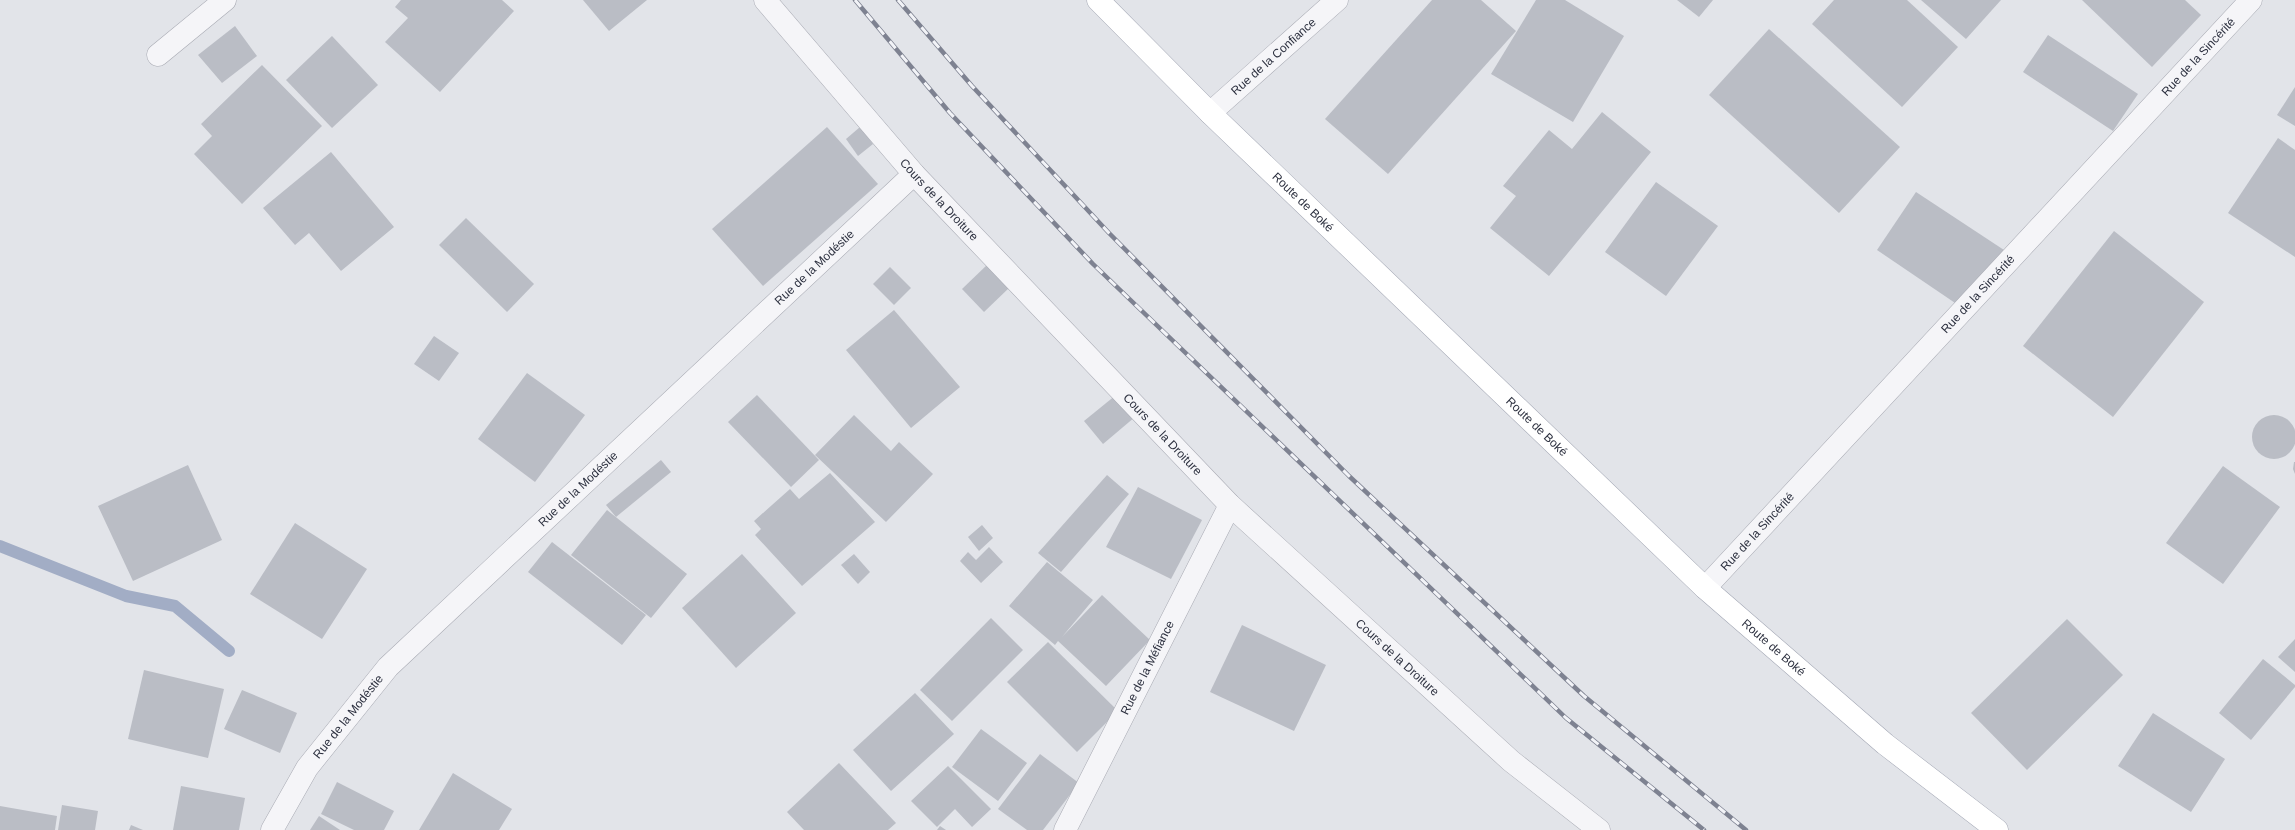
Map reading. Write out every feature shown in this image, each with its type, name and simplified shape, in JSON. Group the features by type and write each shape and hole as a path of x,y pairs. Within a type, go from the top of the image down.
{"main road":[{"name":"Route de Boké","path":"1098,0 1210,113 1705,588 1885,744 1997,830"}],"street":[{"path":"158,55 225,0"},
{"name":"Cours de la Droiture","path":"765,0 914,174 1230,505 1511,761 1599,830"},
{"name":"Rue de la Confiance","path":"1210,113 1337,0"},
{"name":"Rue de la Sincérité","path":"1705,588 2251,0"},
{"name":"Rue de la Modéstie","path":"272,830 307,768 388,667 914,174"},
{"name":"Rue de la Méfiance","path":"1065,830 1230,505"}],"building":[{"path":"401,0 502,0 514,11 440,92 385,42 408,18 395,7"},
{"path":"583,0 647,0 609,31"},
{"path":"1432,0 1481,0 1516,31 1388,174 1325,119"},
{"path":"1536,0 1565,0 1624,36 1573,122 1491,74"},
{"path":"1677,0 1713,0 1699,17"},
{"path":"1834,0 1907,0 1958,47 1902,107 1812,24"},
{"path":"1921,0 2001,0 1966,39"},
{"path":"2082,0 2185,0 2201,15 2152,67"},
{"path":"235,26 257,56 222,83 198,55"},
{"path":"1769,29 1900,147 1839,213 1709,95"},
{"path":"2048,35 2138,94 2113,131 2023,72"},
{"path":"332,36 378,85 332,128 286,80"},
{"path":"262,65 322,126 242,204 194,154 212,136 201,124"},
{"path":"2295,87 2295,126 2277,115"},
{"path":"1602,112 1651,152 1549,276 1490,228 1516,196 1503,186 1549,130 1572,149"},
{"path":"827,127 878,184 763,286 712,229"},
{"path":"860,127 873,144 858,156 846,139"},
{"path":"2278,138 2295,150 2295,257 2228,213"},
{"path":"331,152 394,227 341,271 309,233 295,245 263,208"},
{"path":"1656,182 1718,226 1666,296 1605,252"},
{"path":"1916,192 2004,250 1964,309 1877,250"},
{"path":"466,218 534,284 507,312 439,245"},
{"path":"2114,231 2204,302 2113,417 2023,346"},
{"path":"988,264 1010,287 984,312 962,289"},
{"path":"890,267 911,288 894,305 873,284"},
{"path":"894,310 960,387 911,428 846,350"},
{"path":"434,336 459,353 439,381 414,364"},
{"path":"527,373 585,415 535,482 478,439"},
{"path":"757,395 819,460 791,487 728,422"},
{"path":"1116,395 1135,417 1103,444 1084,421"},
{"path":"854,415 891,451 899,442 933,474 886,522 815,455"},
{"path":"2270,415 2278,415 2290,421 2296,433 2296,441 2290,453 2278,459 2270,459 2258,453 2252,441 2252,433 2258,421"},
{"path":"661,460 671,472 616,517 606,505"},
{"path":"2295,462 2295,474 2293,469"},
{"path":"188,465 222,540 133,581 98,506"},
{"path":"2223,466 2280,507 2223,584 2166,543"},
{"path":"830,473 875,522 802,586 755,535 761,529 754,521 790,489 799,499"},
{"path":"1107,475 1129,494 1061,572 1038,553"},
{"path":"1138,487 1202,520 1171,579 1106,547"},
{"path":"607,510 687,574 651,618 571,555"},
{"path":"295,523 367,569 322,639 250,594"},
{"path":"982,525 993,538 979,551 968,537"},
{"path":"552,542 646,615 622,645 528,572"},
{"path":"989,547 1003,562 981,583 960,561 968,552 976,560"},
{"path":"742,554 796,613 736,668 682,608"},
{"path":"854,554 870,572 858,584 841,565"},
{"path":"1047,562 1093,600 1062,637 1102,595 1150,640 1106,686 1058,641 1055,645 1009,606"},
{"path":"991,618 1023,650 952,721 920,690"},
{"path":"2067,619 2123,675 2027,770 1971,713"},
{"path":"1242,625 1326,665 1294,731 1210,692"},
{"path":"2295,639 2295,672 2278,657"},
{"path":"1048,642 1118,711 1077,752 1007,682"},
{"path":"2263,659 2295,685 2295,687 2251,740 2219,713"},
{"path":"144,670 224,689 208,758 128,739"},
{"path":"242,690 297,713 280,753 224,729"},
{"path":"915,693 954,734 891,791 853,750"},
{"path":"2153,713 2225,759 2191,812 2118,766"},
{"path":"981,729 1027,763 998,801 952,767"},
{"path":"1040,754 1079,783 1043,830 1027,830 998,809"},
{"path":"839,763 896,823 888,830 804,830 787,812"},
{"path":"948,766 991,809 972,827 955,809 937,827 911,801"},
{"path":"453,773 512,809 499,830 419,830"},
{"path":"337,782 394,811 384,830 354,830 321,814"},
{"path":"181,786 245,798 239,830 173,830"},
{"path":"62,805 98,811 95,830 58,830"},
{"path":"0,806 57,816 55,830 0,830"},
{"path":"319,816 340,830 310,830"},
{"path":"131,825 143,830 129,830"},
{"path":"940,826 946,830 937,830"}],"waterway":[{"path":"0,546 126,596 175,606 229,651"}],"railway":[{"path":"855,0 950,113 1093,264 1566,718 1704,830"},
{"path":"898,0 972,86 1109,233 1349,476 1584,696 1746,830"}]}
